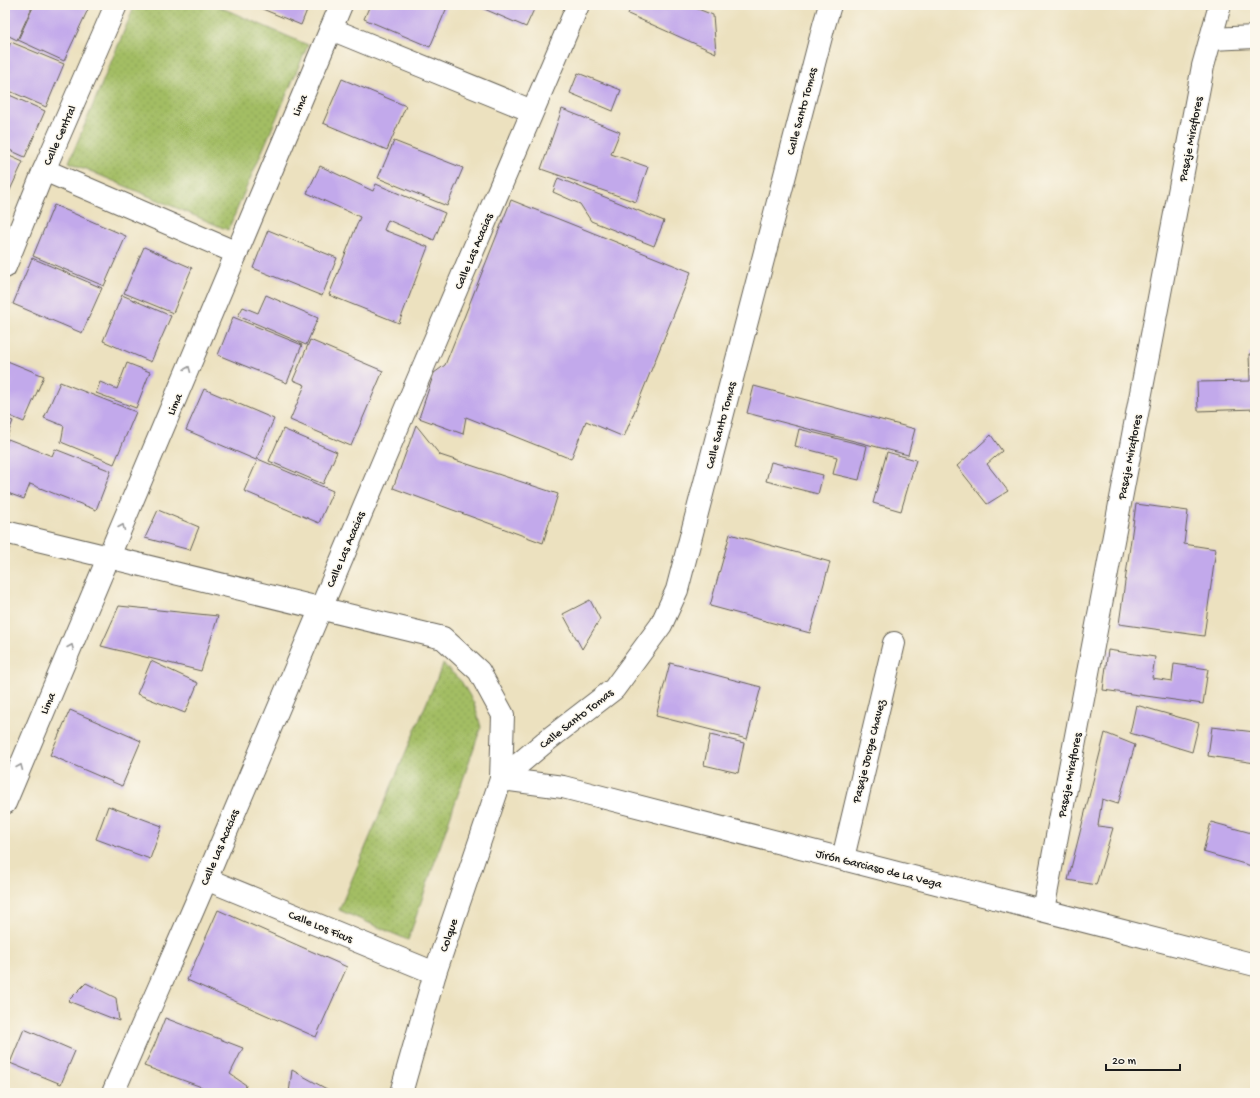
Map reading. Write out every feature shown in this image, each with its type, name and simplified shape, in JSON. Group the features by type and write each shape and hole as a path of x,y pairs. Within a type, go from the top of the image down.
{"street":[{"name":"Calle Central","path":"5,267 44,170 116,5"},
{"name":"Lima","path":"5,803 341,5"},
{"name":"Calle Las Acacias","path":"113,1093 206,879 320,608 578,5"},
{"name":"Calle Santo Tomas","path":"500,779 614,689 661,624 677,590 830,5"},
{"name":"Pasaje Miraflores","path":"1043,910 1200,82 1220,5"},
{"path":"331,29 532,111"},
{"path":"1211,39 1255,37"},
{"path":"44,170 237,253"},
{"name":"Colque","path":"5,532 442,638 479,671 503,715 500,779 435,973 402,1093"},
{"name":"Pasaje Jorge Chavez","path":"843,858 894,643"},
{"name":"Jirón Garciaso de La Vega","path":"500,779 563,787 1255,965"},
{"name":"Calle Los Ficus","path":"206,879 435,973"}],"green space":[{"path":"135,5 215,5 308,45 228,230 69,162"},
{"path":"443,664 461,681 474,703 481,727 408,940 339,910"}],"building":[{"path":"5,5 33,5 17,40 5,34"},
{"path":"34,5 90,5 64,61 18,40"},
{"path":"253,5 309,5 301,25"},
{"path":"370,5 448,5 430,47 364,19"},
{"path":"475,5 536,5 526,27"},
{"path":"632,5 688,5 713,15 716,53 628,14"},
{"path":"11,42 64,64 46,107 5,89 5,55"},
{"path":"578,73 621,90 613,111 570,93"},
{"path":"342,79 406,106 387,150 323,123"},
{"path":"5,93 45,111 25,157 5,148"},
{"path":"562,109 620,132 611,154 648,167 636,202 541,169"},
{"path":"394,141 463,168 447,206 378,178"},
{"path":"5,154 23,162 5,201"},
{"path":"320,166 373,191 376,184 445,213 434,240 388,220 384,230 428,247 399,323 329,295 360,217 307,193"},
{"path":"558,178 664,221 654,246 591,221 580,204 553,192"},
{"path":"511,200 691,272 624,437 586,421 571,459 466,417 463,434 419,418 434,373 445,365"},
{"path":"54,205 126,236 104,286 33,256"},
{"path":"268,230 337,258 322,296 253,268"},
{"path":"144,247 192,268 173,313 124,293"},
{"path":"32,258 102,288 82,333 13,304"},
{"path":"122,295 171,316 151,362 103,341"},
{"path":"266,295 318,318 306,345 238,316 243,307 258,313"},
{"path":"233,317 302,345 287,383 218,355"},
{"path":"310,340 383,371 351,446 290,420 305,385 293,380"},
{"path":"1249,354 1255,354 1255,409 1198,411 1197,382 1250,381"},
{"path":"5,360 44,376 24,422 5,414"},
{"path":"127,363 150,372 136,408 96,393 100,382 117,389"},
{"path":"60,382 136,412 114,464 61,442 64,426 44,418"},
{"path":"754,386 915,429 908,455 747,413"},
{"path":"204,389 274,419 256,460 186,430"},
{"path":"5,418 13,421 5,441"},
{"path":"416,425 440,455 558,494 543,543 393,488"},
{"path":"283,429 337,452 323,484 269,461"},
{"path":"799,429 867,446 859,480 833,474 837,457 795,446"},
{"path":"991,435 1002,451 987,464 1008,491 987,504 957,466"},
{"path":"8,439 52,456 55,449 111,471 96,510 30,484 24,499 5,492 5,446"},
{"path":"887,452 916,460 901,511 873,503"},
{"path":"258,459 333,491 319,523 244,491"},
{"path":"771,462 823,475 818,494 766,481"},
{"path":"1136,504 1188,511 1184,544 1216,549 1204,636 1119,624"},
{"path":"158,510 199,527 190,550 145,538"},
{"path":"730,534 830,562 810,633 710,606"},
{"path":"590,600 600,619 582,649 563,614"},
{"path":"119,606 218,616 201,671 101,646"},
{"path":"1108,650 1155,657 1152,678 1172,681 1174,664 1208,669 1203,704 1103,690"},
{"path":"151,661 198,683 185,713 137,694"},
{"path":"670,663 761,687 747,739 656,716"},
{"path":"1136,705 1199,723 1192,752 1130,733"},
{"path":"70,710 141,741 122,786 50,755"},
{"path":"1212,727 1255,732 1255,763 1208,756"},
{"path":"1105,733 1135,745 1118,804 1102,799 1098,826 1113,828 1096,885 1068,880"},
{"path":"710,735 744,743 738,773 704,765"},
{"path":"108,806 162,826 150,859 96,839"},
{"path":"1211,822 1255,834 1255,867 1203,852"},
{"path":"218,910 347,967 316,1037 187,980"},
{"path":"86,983 116,998 119,1021 68,1001"},
{"path":"165,1018 243,1048 230,1074 246,1085 244,1093 218,1093 144,1066"},
{"path":"24,1029 75,1051 61,1084 10,1063"},
{"path":"292,1070 334,1093 289,1093"}]}
